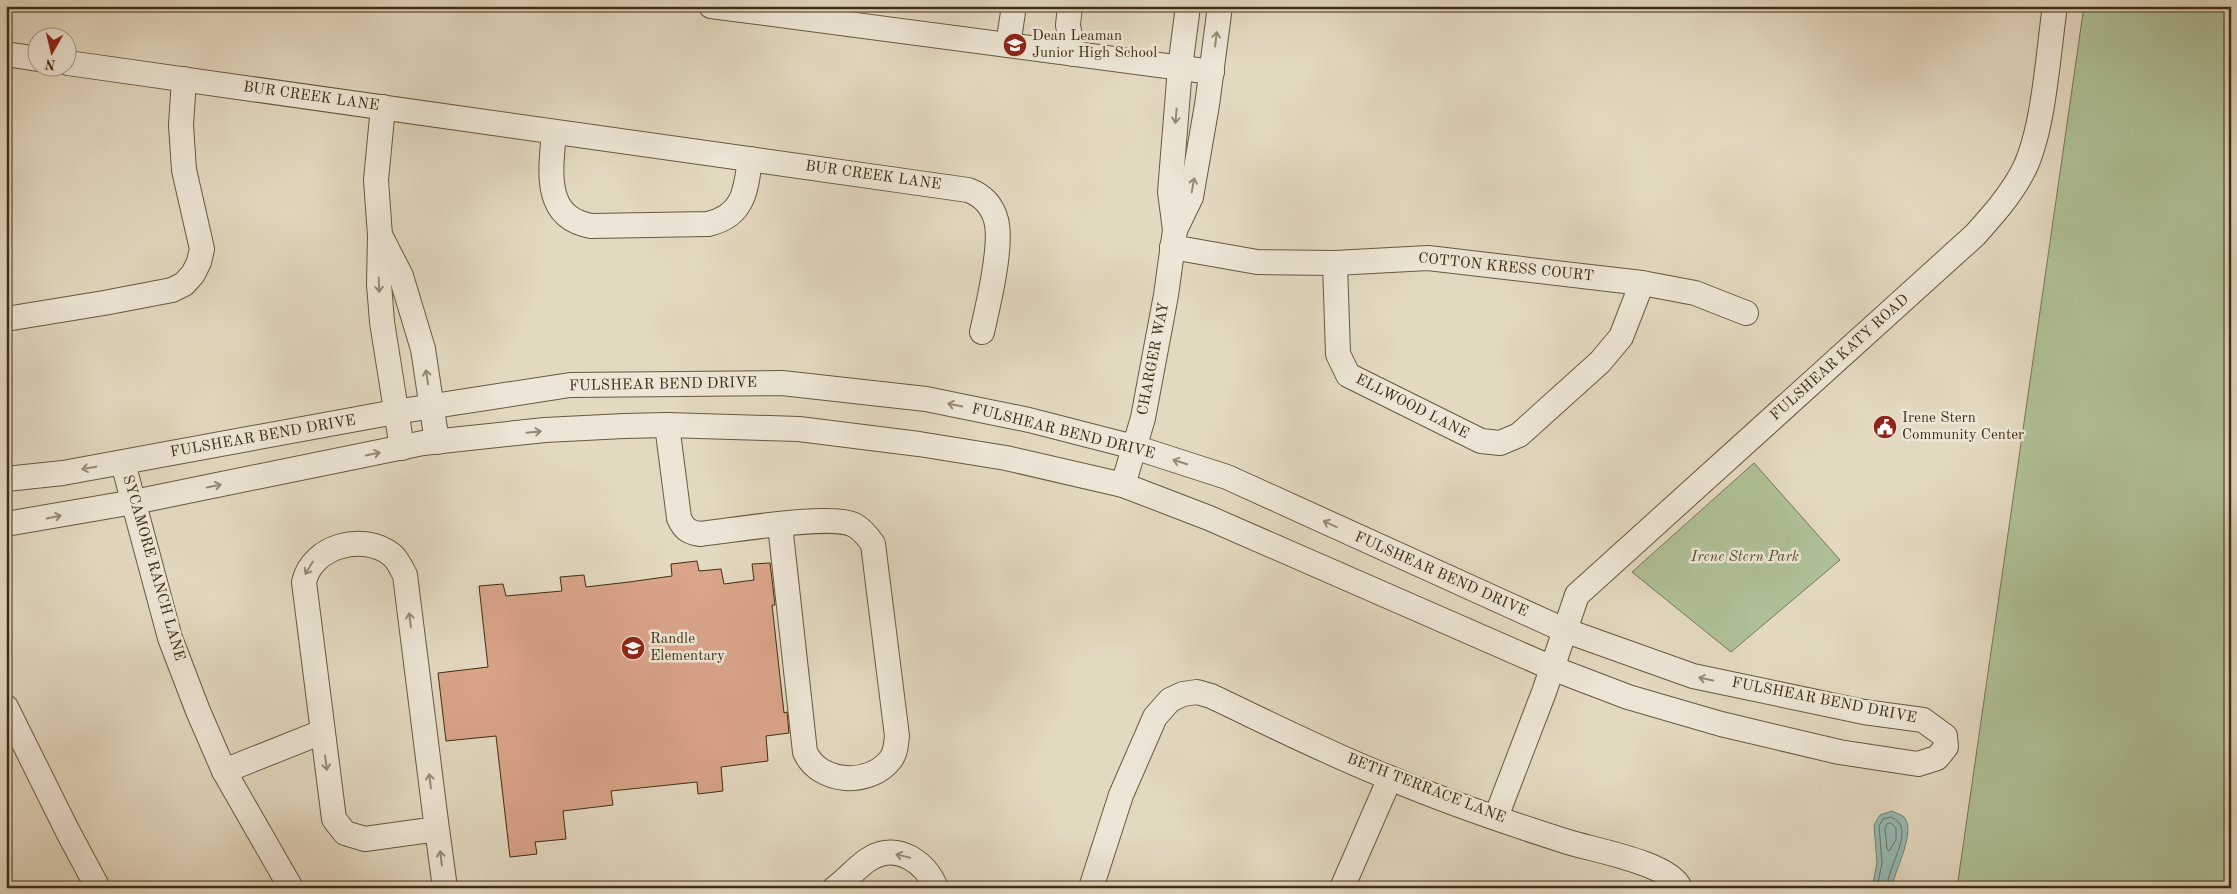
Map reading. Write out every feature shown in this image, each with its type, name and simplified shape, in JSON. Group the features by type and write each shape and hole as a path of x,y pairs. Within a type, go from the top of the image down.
{"street":[{"path":"711,6 1212,72"},
{"path":"1008,45 1014,6"},
{"path":"1070,6 1068,25 1073,54"},
{"name":"CHARGER WAY","path":"1123,485 1143,418 1166,295 1173,239 1170,192 1180,68 1188,6"},
{"name":"CHARGER WAY","path":"1173,239 1191,197 1212,72 1220,6"},
{"name":"FULSHEAR KATY ROAD","path":"1496,817 1552,668 1577,595 1975,235 1998,210 2022,173 2033,146 2040,114 2055,6"},
{"path":"6,54 28,57"},
{"name":"BUR CREEK LANE","path":"78,64 968,190 980,196 990,205 997,222 998,234 992,284 982,332"},
{"path":"6,319 172,290 184,284 193,274 199,262 201,242 184,170 181,125 184,79"},
{"path":"384,107 376,180 380,236 379,284 382,322 402,448"},
{"path":"554,132 552,167 554,196 559,207 572,220 591,226 708,224 721,220 732,213 742,199 750,159"},
{"path":"380,236 401,276 423,349 437,442"},
{"name":"COTTON KRESS COURT","path":"1173,239 1257,262 1335,263 1428,258 1642,283 1695,293 1746,313"},
{"name":"ELLWOOD LANE","path":"1335,263 1338,354 1348,375 1481,442 1500,443 1519,435 1600,362 1621,337 1642,283"},
{"name":"FULSHEAR BEND DRIVE","path":"6,479 63,473 395,412 570,385 782,383 926,400 1029,420 1134,447 1227,477 1564,630 1693,676 1864,712 1923,720 1945,736 1946,747 1937,758 1918,764 1839,752 1721,724 1628,697 1552,668 1209,518 1123,485 1006,458 919,444 799,429 667,425 545,430 437,442 134,502 6,524"},
{"path":"667,425 679,518 683,527 690,532 700,534 780,525 830,520 854,525 873,544 897,736 896,749 891,758 876,773 845,778 830,776 818,770 810,762 805,752 780,525"},
{"name":"SYCAMORE RANCH LANE","path":"123,463 170,638 224,771 291,888"},
{"path":"437,829 364,839 345,834 334,819 331,808 304,582 310,565 324,552 349,545 374,546 393,556 404,575 445,888"},
{"name":"BETH TERRACE LANE","path":"1091,888 1107,834 1137,756 1159,711 1177,696 1190,692 1211,696 1390,778 1578,845 1645,863 1679,885"},
{"path":"6,707 98,888"},
{"path":"224,771 322,732"},
{"path":"1342,888 1390,778"},
{"path":"835,888 870,858 889,853 909,857 919,862 926,869 936,888"}],"green space":[{"path":"2084,6 2231,6 2231,888 1957,888"},
{"name":"Irene Stern Park","path":"1754,463 1840,560 1731,652 1632,572"}],"water":[{"path":"1892,811 1903,816 1907,822 1907,840 1892,888 1872,888 1877,863 1874,825 1880,815"}],"building":[{"path":"697,561 699,571 721,569 724,584 754,580 752,564 770,563 775,605 772,605 784,713 787,712 789,733 766,736 768,761 721,767 723,791 698,794 697,782 611,791 613,805 563,811 566,839 535,842 537,854 510,857 496,736 446,741 438,673 488,667 479,586 503,584 506,596 562,591 560,577 584,575 586,587 629,582 672,576 671,564"}],"place":[{"name":"Dean Leaman Junior High School","path":"1015,45"},
{"name":"Irene Stern Community Center","path":"1885,427"},
{"name":"Randle Elementary","path":"633,648"}]}
